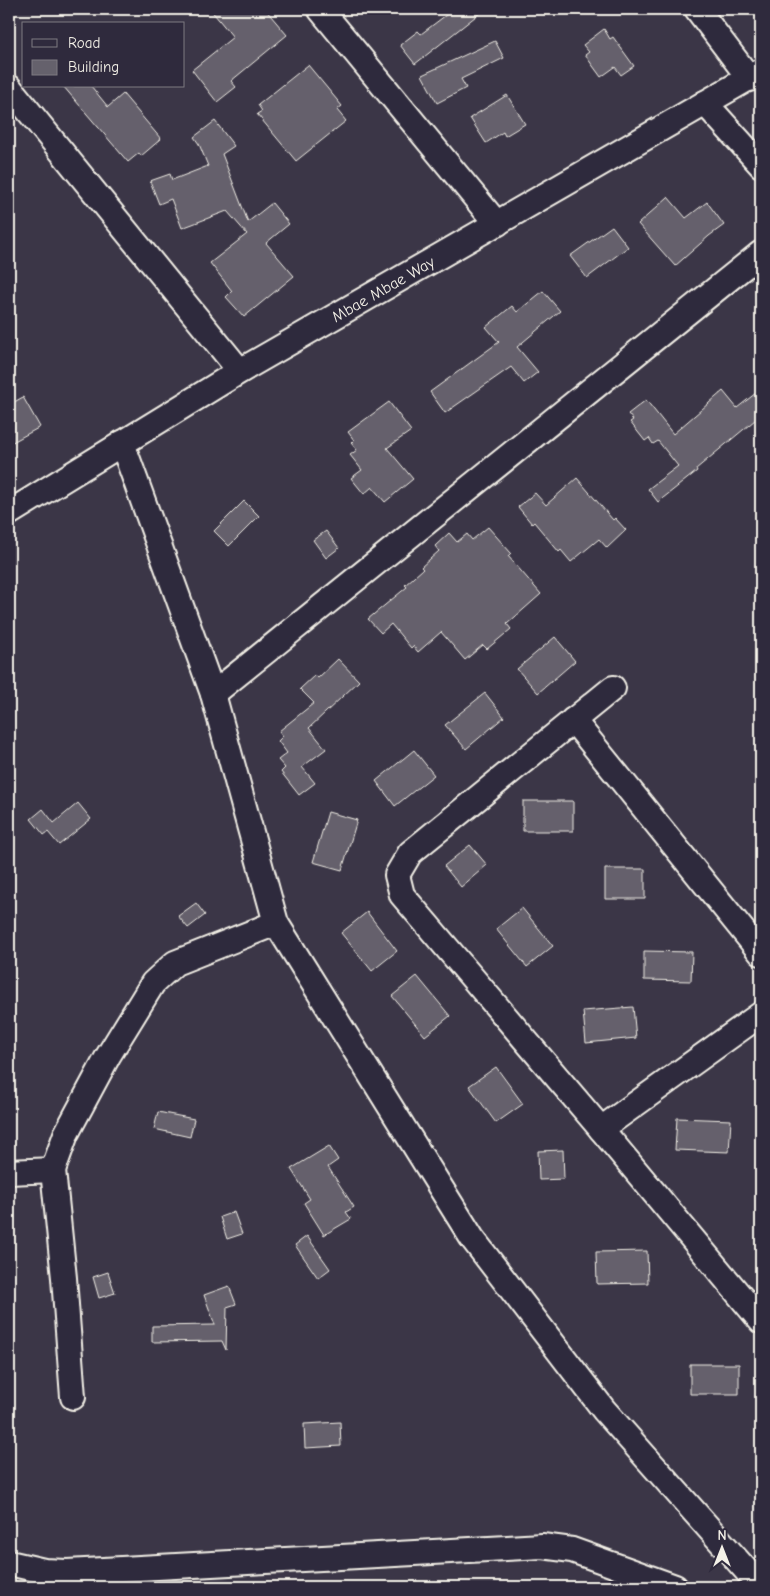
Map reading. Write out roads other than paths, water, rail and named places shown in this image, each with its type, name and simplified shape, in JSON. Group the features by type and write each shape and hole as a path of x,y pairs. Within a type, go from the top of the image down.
{"street":[{"path":"320,9 497,224"},
{"path":"696,9 755,75"},
{"name":"Mbae Mbae Way","path":"9,513 240,371 705,102 755,75"},
{"path":"9,87 240,371"},
{"path":"705,102 761,165"},
{"path":"213,694 761,252"},
{"path":"122,443 213,694 276,924 472,1238 604,1410 761,1587"},
{"path":"613,688 410,853 397,875 402,895 761,1321"},
{"path":"573,720 761,953"},
{"path":"73,1397 53,1170 66,1134 108,1056 152,983 175,963 276,924"},
{"path":"601,1129 761,1014"},
{"path":"9,1172 53,1170"},
{"path":"9,1564 44,1571 67,1572 542,1546 572,1550 676,1587"}]}
